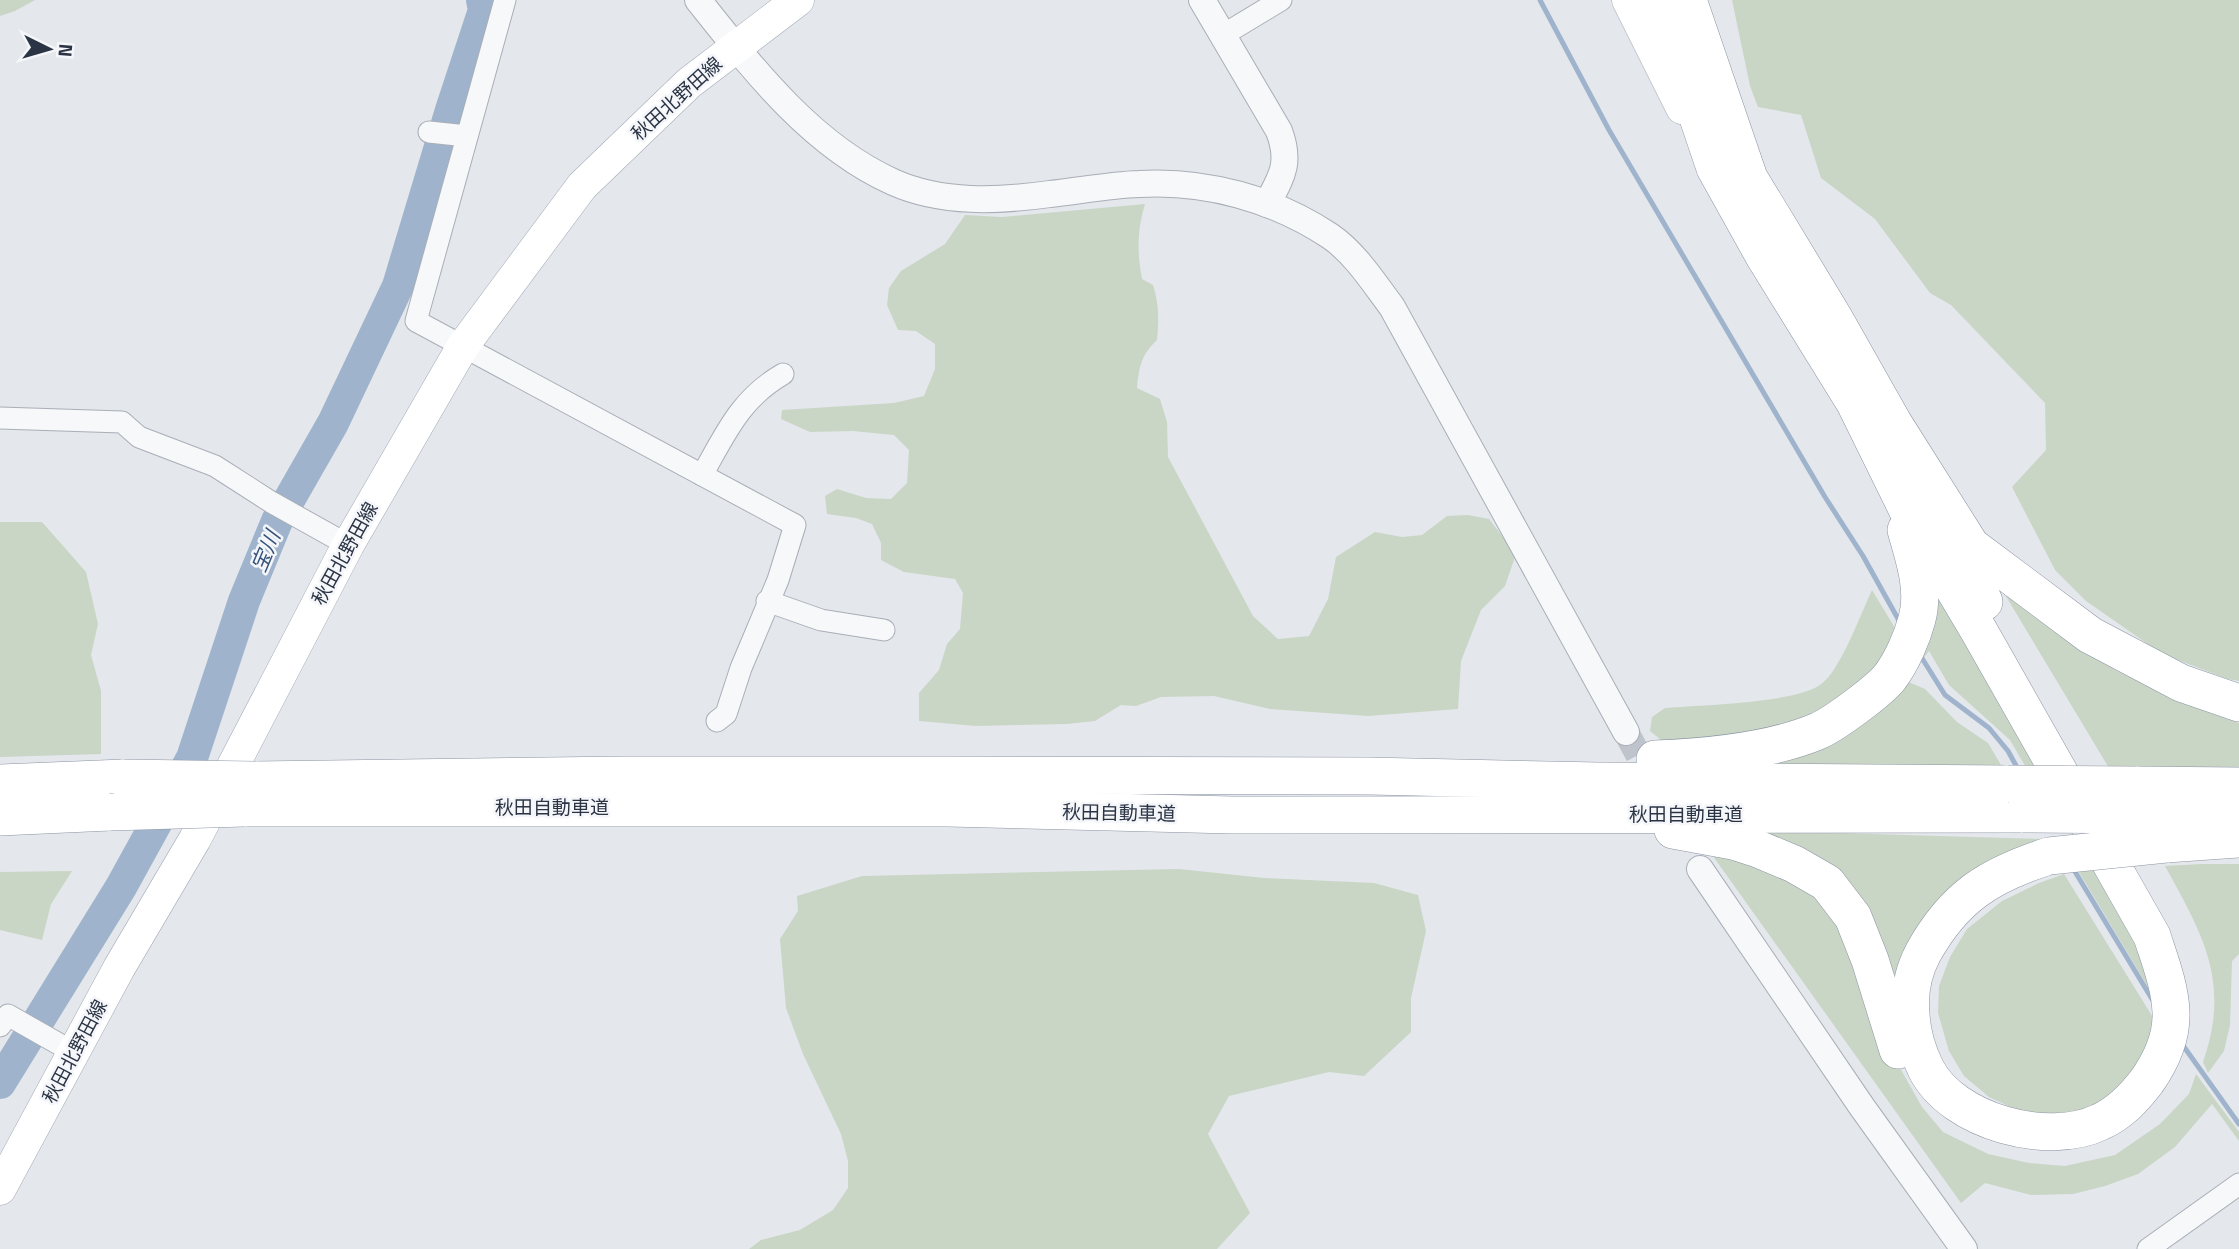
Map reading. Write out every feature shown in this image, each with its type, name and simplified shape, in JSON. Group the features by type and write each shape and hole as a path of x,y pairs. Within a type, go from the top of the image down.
{"highway":[{"path":"1663,0 1670,35 1715,168 1764,256 1855,403 1910,515 1979,631 2133,901 2152,936 2168,985 2171,1013 2169,1039 2155,1069 2133,1101 2099,1123 2057,1133 2010,1128 1959,1105 1927,1072 1913,1037 1910,996 1917,963 1936,929 1970,891 2014,867 2049,856 2150,815 2239,839"},
{"path":"1688,0 1749,178 1942,503 1971,546 2090,635 2181,683 2239,704"},
{"path":"1369,776 1485,763 1696,757 1763,747 1819,730 1856,706 1889,679 1905,651 1918,617 1918,575 1893,478"},
{"path":"1602,813 1704,837 1733,841 1794,864 1827,883 1853,917 1870,960 1897,1047 1920,1092 1943,1118 1979,1139 2006,1149 2059,1153 2100,1141 2136,1120 2171,1081 2182,1051 2187,1009 2179,962 2150,897 1990,617 1942,503"},
{"name":"秋田自動車道","path":"0,817 110,812 250,794 638,775 1369,776 1612,781 2015,799 2150,815 2239,816"},
{"name":"秋田自動車道","path":"0,783 124,778 250,794 629,806 948,808 1232,815 1602,813 2015,799"},
{"name":"秋田自動車道","path":"2150,815 2239,786"}],"main road":[{"name":"秋田北野田線","path":"0,1189 73,1052 195,839 348,545 463,346 582,186 689,83 798,0"},
{"path":"1628,0 1715,168"}],"street":[{"path":"505,0 416,321 795,525 778,580 767,601 726,714 717,721"},
{"path":"698,0 736,47 812,129 853,160 895,183 926,193 960,199 1016,198 1164,183 1232,192 1267,204 1331,237 1366,271 1392,307 1626,732"},
{"path":"1202,0 1279,131 1286,149 1283,173 1267,204"},
{"path":"1223,35 1281,0"},
{"path":"429,132 467,136"},
{"path":"702,475 737,414 761,387 783,374"},
{"path":"0,418 122,422 139,437 215,466 271,502 348,545"},
{"path":"767,601 821,620 884,630"},
{"path":"1700,869 1862,1107 1964,1249"},
{"path":"9,1022 38,1032 73,1052"},
{"path":"2148,1249 2239,1184"}],"green space":[{"path":"0,0 35,0 0,16"},
{"path":"1732,0 2239,0 2239,681 2162,654 2086,601 2055,570 2012,487 2046,450 2045,403 1951,305 1930,293 1875,219 1821,178 1801,115 1758,107 1750,86"},
{"path":"1145,204 1139,232 1139,260 1142,279 1153,285 1158,326 1157,340 1142,362 1137,388 1160,399 1167,422 1168,457 1253,616 1278,639 1309,636 1328,599 1336,557 1375,532 1402,537 1422,535 1447,516 1468,515 1489,519 1516,554 1505,586 1481,610 1461,661 1458,709 1368,716 1270,709 1214,696 1161,697 1136,706 1121,705 1095,721 1067,724 976,726 919,721 919,693 939,670 947,644 960,629 963,593 955,579 904,572 881,560 881,543 872,524 856,518 827,514 825,496 837,489 866,498 891,499 907,483 909,450 894,435 853,431 810,432 781,419 782,410 894,403 924,396 935,369 935,344 916,331 898,330 887,305 889,288 901,271 945,244 965,215 1002,217"},
{"path":"0,522 42,522 86,572 98,624 91,655 101,691 101,754 0,757"},
{"path":"1932,565 2050,772 2028,771 2010,740 1949,685 1929,651 1906,681 1925,689 1957,722 1988,743 2004,770 1680,766 1849,724"},
{"path":"1998,583 2115,670 2184,702 2239,723 2239,770 2109,768"},
{"path":"1872,590 1898,633 1886,658 1833,709 1744,737 1661,740 1650,731 1652,717 1665,708 1790,696 1820,685 1835,668"},
{"path":"1771,831 2044,839 1960,891 1908,1026 1872,937 1769,840"},
{"path":"1710,852 1740,856 1808,891 1833,915 1891,1052 1922,1107 1943,1132 1988,1154 2029,1163 2065,1166 2115,1155 2160,1124 2189,1094 2196,1074 2239,1132 2239,1141 2212,1104 2175,1147 2138,1174 2073,1194 2031,1195 1985,1183 1961,1203"},
{"path":"2239,864 2239,954 2232,961 2230,1025 2224,1051 2208,1073 2203,1062 2211,1033 2214,1007 2209,960 2191,914 2165,866"},
{"path":"2109,867 2163,1012 2079,872"},
{"path":"1179,869 1264,878 1374,883 1418,895 1426,931 1411,998 1411,1032 1364,1076 1329,1072 1229,1096 1208,1134 1250,1213 1217,1249 749,1249 761,1240 800,1230 833,1210 848,1188 848,1161 841,1134 803,1054 786,1008 780,939 798,911 797,896 862,876"},
{"path":"72,871 51,904 42,940 0,930 0,872"},
{"path":"2064,874 2159,1027 2123,1091 2081,1112 2049,1115 2021,1112 1989,1097 1964,1076 1949,1051 1938,1013 1939,986 1950,957 1967,929 2002,901"}],"waterway":[{"name":"宝川","path":"0,1083 121,887 192,758 244,601 277,521 333,423 398,286 484,10 482,0"},
{"path":"1540,0 1609,130 1902,626"},
{"path":"1920,655 1945,695 1989,728 2008,751 2019,771"},
{"path":"2071,865 2155,1004"},
{"path":"2182,1044 2239,1124"}],"tunnel":[{"path":"1626,732 1655,786"}]}
